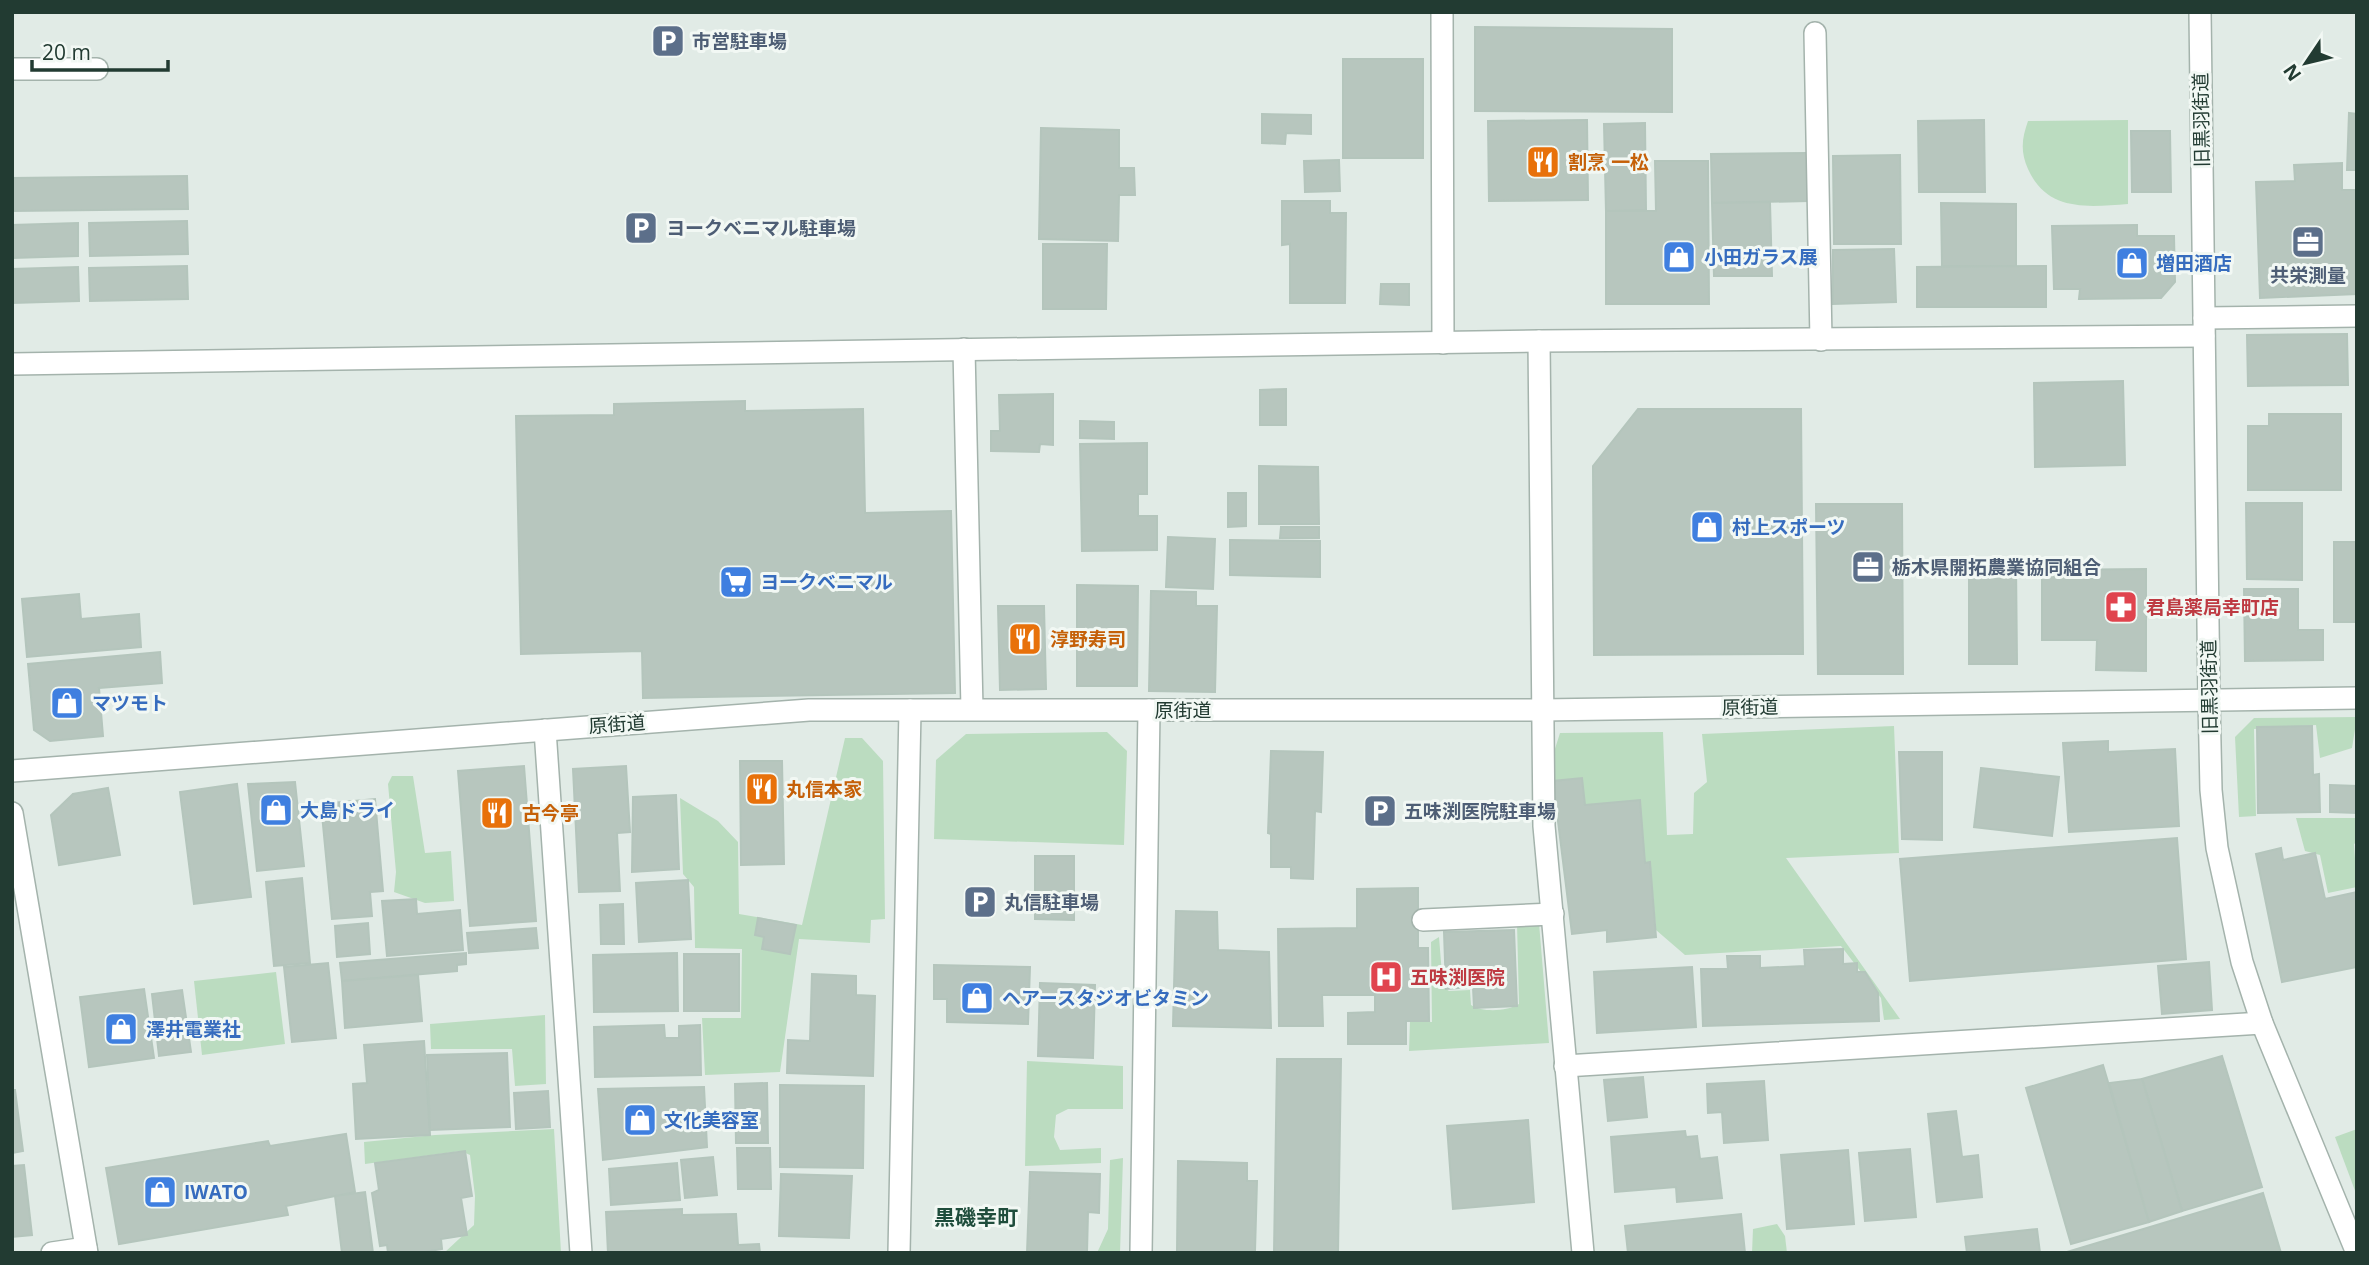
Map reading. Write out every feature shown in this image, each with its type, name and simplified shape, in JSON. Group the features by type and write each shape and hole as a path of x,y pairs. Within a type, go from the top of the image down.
{"street":[{"path":"1442,12 1443,343"},
{"name":"旧黒羽街道","path":"2200,12 2209,699 2211,790 2217,848 2242,962 2262,1023 2351,1227 2357,1253"},
{"path":"1815,33 1821,340"},
{"path":"12,69 97,69"},
{"path":"12,364 1539,341 1821,340 2204,327 2357,316"},
{"path":"1539,341 1544,827 1583,1253"},
{"path":"964,349 972,709"},
{"name":"原街道","path":"12,771 809,710 1542,710 2357,698"},
{"path":"899,1253 910,710"},
{"path":"1142,1253 1149,710"},
{"path":"545,730 581,1253"},
{"path":"12,813 87,1250 52,1253"},
{"path":"1423,920 1553,914"},
{"path":"1565,1066 2262,1023"}],"green space":[{"path":"2128,120 2128,204 2070,204 2057,200 2036,183 2025,162 2023,150 2028,121"},
{"path":"2357,717 2352,748 2320,758 2316,725 2254,729 2256,816 2239,817 2235,737 2254,718"},
{"path":"1894,726 1899,853 1786,858 1900,1019 1884,1020 1881,998 1841,946 1685,955 1656,930 1650,862 1645,863 1640,800 1585,805 1582,778 1553,781 1553,755 1560,733 1663,732 1667,835 1693,834 1694,793 1707,782 1702,734"},
{"path":"1107,732 1127,751 1124,845 934,839 936,760 966,734"},
{"path":"845,738 862,738 883,761 885,919 871,920 870,943 799,939 780,1072 705,1075 702,1018 741,1018 742,949 695,948 694,887 683,874 680,798 718,821 738,842 739,914 802,925"},
{"path":"392,776 413,776 425,853 451,851 454,901 425,903 394,892 396,872 388,784"},
{"path":"2296,818 2357,818 2357,842 2354,844 2357,887 2328,893 2320,855 2305,851"},
{"path":"1517,923 1539,923 1549,1043 1409,1051 1410,1021 1432,1022 1431,942 1439,937 1443,987 1449,991 1470,990 1471,1005 1476,1008 1502,1010 1519,1004"},
{"path":"276,972 285,1044 202,1055 194,981"},
{"path":"545,1015 546,1084 515,1086 512,1049 431,1049 430,1024"},
{"path":"1027,1061 1123,1066 1123,1109 1068,1109 1056,1115 1054,1137 1060,1150 1101,1148 1101,1163 1025,1166"},
{"path":"554,1129 561,1253 444,1253 474,1225 475,1196 470,1155 461,1151 365,1164 364,1142 435,1135"},
{"path":"2357,1129 2357,1196 2335,1137"},
{"path":"1123,1158 1120,1253 1097,1253 1108,1229 1110,1160"},
{"path":"1777,1224 1785,1236 1787,1253 1752,1253 1753,1229"}],"building":[{"path":"1475,27 1672,29 1672,112 1475,111"},
{"path":"1343,59 1423,59 1423,158 1343,158"},
{"path":"2349,113 2357,114 2357,170 2347,170"},
{"path":"1262,114 1311,115 1311,134 1286,133 1285,144 1262,143"},
{"path":"1587,120 1588,200 1489,201 1488,121"},
{"path":"1984,120 1985,192 1919,192 1918,121"},
{"path":"1645,123 1646,210 1606,211 1604,124"},
{"path":"1041,128 1119,130 1119,168 1134,168 1135,195 1119,195 1118,241 1039,239"},
{"path":"2131,131 2170,131 2171,192 2132,192"},
{"path":"1807,153 1808,201 1712,203 1711,154"},
{"path":"1900,155 1901,244 1834,244 1833,156"},
{"path":"1339,160 1340,191 1305,192 1304,161"},
{"path":"1655,161 1708,161 1709,304 1606,304 1606,211 1656,211"},
{"path":"2342,163 2342,190 2357,190 2357,294 2260,298 2256,182 2295,181 2294,165"},
{"path":"187,176 188,209 12,211 12,178"},
{"path":"1282,201 1330,201 1330,213 1346,213 1345,303 1290,303 1290,244 1282,245"},
{"path":"1770,202 1772,276 1714,276 1712,203"},
{"path":"1941,203 2016,204 2016,266 1942,266"},
{"path":"187,221 188,254 90,256 89,223"},
{"path":"78,223 78,256 12,258 12,225"},
{"path":"2137,225 2137,236 2174,236 2175,282 2161,298 2079,299 2080,289 2054,289 2052,226"},
{"path":"1043,244 1107,244 1106,309 1043,309"},
{"path":"1894,249 1896,302 1833,304 1833,250"},
{"path":"187,266 188,299 90,301 89,268"},
{"path":"2046,266 2046,307 1917,307 1917,267"},
{"path":"78,267 79,301 12,303 12,269"},
{"path":"1381,284 1409,284 1409,305 1380,304"},
{"path":"2347,334 2348,385 2248,386 2247,335"},
{"path":"2123,381 2125,465 2035,467 2034,383"},
{"path":"1286,389 1286,425 1260,425 1260,390"},
{"path":"1053,394 1053,445 1040,444 1039,452 991,451 991,431 1000,431 999,395"},
{"name":"ヨークベニマル","path":"745,401 745,411 863,409 865,513 951,511 955,693 643,698 642,651 521,654 516,416 614,415 614,404"},
{"path":"1638,409 1801,409 1803,654 1594,655 1593,466"},
{"path":"2269,414 2341,414 2341,490 2248,490 2248,426 2269,426"},
{"path":"1080,421 1114,422 1114,439 1080,438"},
{"path":"1147,443 1147,494 1138,494 1138,516 1157,516 1157,550 1082,551 1080,444"},
{"path":"1259,466 1318,467 1319,524 1259,524"},
{"path":"1228,493 1246,493 1246,526 1228,527"},
{"path":"2246,503 2302,503 2302,580 2247,579"},
{"path":"1816,504 1902,504 1903,674 1818,674"},
{"path":"1281,527 1319,527 1319,538 1280,538"},
{"path":"1168,537 1215,539 1213,589 1166,587"},
{"path":"1230,540 1320,541 1320,577 1230,575"},
{"path":"2334,542 2357,542 2357,622 2334,622"},
{"path":"2016,564 2017,664 1969,664 1969,565"},
{"path":"2146,569 2146,671 2096,670 2097,640 2042,640 2042,570"},
{"path":"1077,585 1138,586 1137,686 1077,686"},
{"path":"2244,589 2298,589 2298,630 2323,630 2323,660 2245,661"},
{"path":"1151,591 1196,592 1196,606 1217,606 1215,692 1149,691"},
{"path":"79,594 81,619 139,614 141,647 27,657 22,599"},
{"path":"998,606 1044,606 1046,689 1000,690"},
{"path":"160,652 162,683 99,688 103,736 50,741 34,730 28,664"},
{"path":"2312,726 2313,775 2319,774 2320,812 2258,813 2257,727"},
{"path":"2108,741 2108,752 2175,749 2179,826 2069,832 2063,743"},
{"path":"1271,751 1323,752 1321,812 1315,811 1313,879 1291,878 1291,867 1271,867 1271,834 1268,833"},
{"path":"1899,752 1942,752 1942,840 1902,839"},
{"path":"740,761 782,761 784,864 741,865"},
{"path":"524,766 536,921 470,926 458,771"},
{"path":"626,766 630,832 617,833 620,891 579,892 573,769"},
{"path":"1981,768 2059,777 2052,836 1974,827"},
{"path":"1582,778 1585,805 1640,800 1645,863 1650,862 1656,937 1607,942 1607,930 1572,934 1553,781"},
{"path":"295,782 304,866 257,871 248,784"},
{"path":"237,784 251,897 194,904 180,792"},
{"path":"2330,785 2357,786 2357,813 2330,812"},
{"path":"108,788 120,855 59,865 51,815 73,794"},
{"path":"676,795 679,869 632,872 633,797"},
{"path":"375,799 383,891 370,892 372,916 332,919 321,804"},
{"path":"2177,838 2186,959 1910,981 1900,859"},
{"path":"2281,848 2283,860 2315,853 2325,899 2357,892 2357,967 2282,982 2256,854"},
{"path":"1035,856 1074,856 1074,920 1035,919"},
{"path":"302,878 310,963 274,966 266,882"},
{"path":"688,880 691,939 639,942 636,883"},
{"path":"1418,888 1418,948 1428,948 1429,1021 1406,1021 1406,1044 1348,1044 1348,1013 1375,1012 1375,995 1322,995 1323,1026 1279,1026 1278,929 1357,928 1357,889"},
{"path":"416,899 417,914 460,910 463,950 387,956 382,901"},
{"path":"623,904 624,944 601,944 600,905"},
{"path":"1176,911 1217,912 1218,950 1269,952 1271,1028 1173,1026"},
{"path":"758,918 796,925 790,954 762,949 764,937 755,935"},
{"path":"368,923 370,954 337,957 335,926"},
{"path":"536,928 538,948 469,953 467,933"},
{"path":"1514,930 1517,1006 1474,1008 1473,987 1446,989 1444,932"},
{"path":"1843,949 1843,964 1857,963 1857,972 1865,972 1878,993 1879,1021 1703,1026 1701,969 1728,969 1727,956 1760,956 1760,968 1805,966 1804,950"},
{"path":"466,953 466,964 457,965 457,971 342,981 340,963"},
{"path":"677,953 678,1011 594,1012 593,955"},
{"path":"684,954 739,954 739,1011 684,1011"},
{"path":"2209,962 2212,1010 2162,1014 2158,966"},
{"path":"328,963 336,1038 292,1042 284,967"},
{"path":"934,965 1030,967 1028,1024 947,1022 947,999 934,999"},
{"path":"1692,967 1696,1027 1597,1033 1594,972"},
{"path":"812,974 856,976 856,995 875,996 873,1076 787,1073 788,1040 810,1041"},
{"path":"418,975 422,1021 345,1028 342,981"},
{"path":"1040,983 1095,985 1093,1058 1038,1056"},
{"path":"144,989 154,1058 89,1067 80,997"},
{"path":"182,990 191,1052 159,1056 152,994"},
{"path":"664,1025 665,1038 679,1038 679,1026 700,1025 701,1075 595,1077 594,1027"},
{"path":"424,1041 430,1135 356,1139 353,1084 367,1083 364,1045"},
{"path":"507,1053 510,1127 430,1130 427,1055"},
{"path":"2222,1056 2262,1187 2182,1211 2142,1079"},
{"path":"1277,1059 1341,1059 1338,1253 1274,1253"},
{"path":"2103,1065 2149,1222 2071,1244 2026,1088"},
{"path":"1643,1077 1647,1117 1608,1121 1604,1080"},
{"path":"2142,1079 2182,1211 2149,1222 2109,1083"},
{"path":"1764,1081 1768,1140 1724,1143 1722,1112 1708,1113 1707,1084"},
{"path":"767,1083 768,1143 736,1143 735,1084"},
{"path":"780,1085 864,1086 863,1168 780,1167"},
{"path":"704,1087 707,1147 603,1160 598,1089"},
{"path":"12,1090 15,1090 23,1151 12,1153"},
{"path":"548,1091 550,1127 516,1129 514,1093"},
{"path":"1956,1111 1962,1157 1978,1155 1982,1197 1937,1202 1928,1114"},
{"path":"1528,1120 1534,1202 1453,1209 1447,1126"},
{"path":"1685,1131 1686,1137 1697,1136 1700,1159 1717,1157 1722,1198 1677,1202 1676,1187 1615,1192 1611,1137"},
{"path":"346,1134 355,1192 286,1206 288,1215 119,1244 106,1168 268,1141 270,1146"},
{"path":"737,1148 770,1148 771,1189 738,1189"},
{"path":"1910,1149 1916,1217 1865,1221 1859,1153"},
{"path":"1848,1150 1854,1224 1787,1229 1781,1155"},
{"path":"465,1151 472,1196 461,1198 467,1235 441,1239 442,1249 418,1253 388,1253 387,1245 380,1246 372,1193 379,1190 375,1163"},
{"path":"713,1157 717,1195 685,1198 681,1160"},
{"path":"1178,1161 1247,1163 1247,1181 1257,1181 1255,1251 1177,1253"},
{"path":"677,1163 680,1200 611,1205 609,1169"},
{"path":"24,1165 32,1235 12,1237 12,1166"},
{"path":"1030,1172 1100,1174 1099,1213 1088,1212 1087,1253 1027,1253"},
{"path":"781,1174 852,1176 849,1238 779,1236"},
{"path":"365,1192 373,1253 342,1253 335,1196"},
{"path":"2263,1193 2281,1253 2067,1252"},
{"path":"682,1209 682,1215 736,1214 738,1245 759,1244 760,1253 608,1253 606,1212"},
{"path":"1741,1214 1745,1253 1628,1253 1625,1226"},
{"path":"2037,1229 2040,1253 1967,1253 1965,1237"}],"place":[{"name":"市営駐車場","path":"668,41"},
{"name":"割烹 一松","path":"1543,162"},
{"name":"ヨークベニマル駐車場","path":"641,228"},
{"name":"共栄測量","path":"2308,242"},
{"name":"小田ガラス展","path":"1679,257"},
{"name":"増田酒店","path":"2132,263"},
{"name":"村上スポーツ","path":"1707,527"},
{"name":"栃木県開拓農業協同組合","path":"1868,567"},
{"name":"ヨークベニマル","path":"736,582"},
{"name":"君島薬局幸町店","path":"2121,607"},
{"name":"淳野寿司","path":"1025,639"},
{"name":"マツモト","path":"67,703"},
{"name":"丸信本家","path":"762,789"},
{"name":"大島ドライ","path":"276,810"},
{"name":"五味渕医院駐車場","path":"1380,811"},
{"name":"古今亭","path":"497,813"},
{"name":"丸信駐車場","path":"980,902"},
{"name":"五味渕医院","path":"1386,977"},
{"name":"ヘアースタジオビタミン","path":"977,998"},
{"name":"澤井電業社","path":"121,1029"},
{"name":"文化美容室","path":"640,1120"},
{"name":"IWATO","path":"160,1192"}],"district":[{"name":"黒磯幸町","path":"976,1218"}]}
